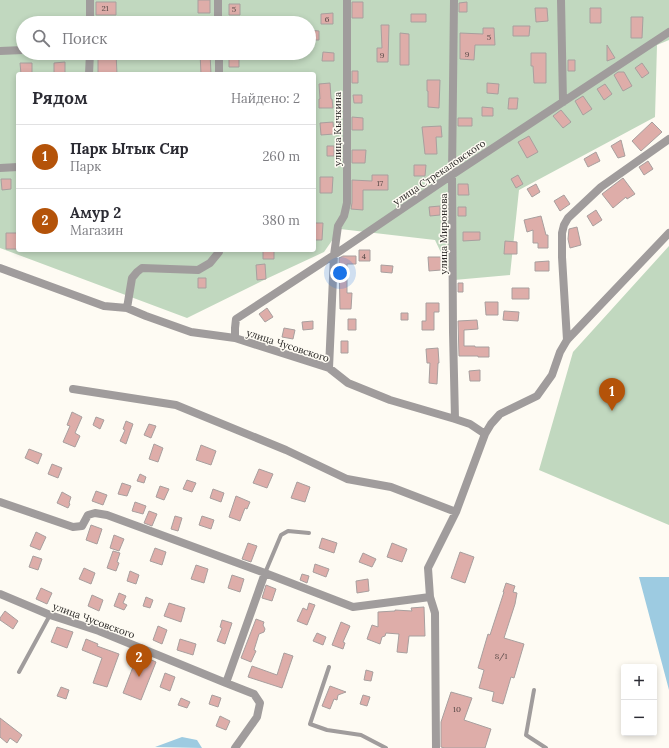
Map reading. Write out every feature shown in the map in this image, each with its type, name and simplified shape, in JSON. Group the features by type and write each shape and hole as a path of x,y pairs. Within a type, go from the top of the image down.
{"street":[{"path":"90,0 90,16"},
{"path":"218,0 218,16"},
{"name":"улица Кычкина","path":"329,368 334,255 338,226 344,216 347,203 347,0"},
{"name":"улица Миронова","path":"454,0 452,175 455,419"},
{"path":"561,0 563,102"},
{"name":"улица Стрекаловского","path":"235,338 234,328 236,320 669,32"},
{"path":"0,51 16,50"},
{"path":"90,60 90,72"},
{"path":"219,60 219,72"},
{"path":"567,340 562,257 562,233 564,225 568,218 601,187 669,139"},
{"path":"0,168 16,167"},
{"path":"436,748 435,613 430,597 428,568 456,512 485,434 500,414 537,396 552,375 560,352 567,340 669,234"},
{"path":"127,308 132,278 142,268 198,270 210,264 219,252"},
{"name":"улица Чусовского","path":"0,268 104,306 127,308 191,332 235,338 329,368 348,383 355,386 390,400 470,424 485,434"},
{"path":"73,389 176,405 286,450 347,479 391,487 456,512"},
{"path":"0,502 73,527 82,526 88,515 95,513 107,515 353,607 430,597"},
{"path":"226,683 265,573"},
{"name":"улица Чусовского","path":"0,594 50,615 99,631 254,694 260,703 257,717 235,748"}],"lane":[{"path":"265,573 281,536 288,531 309,533"},
{"path":"19,672 50,615"},
{"path":"329,667 310,724 327,730 362,735 386,748"},
{"path":"534,690 526,735 546,748"}],"green space":[{"path":"0,0 669,0 669,40 657,45 655,117 519,190 510,275 454,280 435,240 340,229 324,252 187,318 0,248"},
{"path":"669,246 669,525 539,470 573,352"}],"water":[{"path":"639,577 669,577 669,690"},
{"path":"182,737 197,740 202,748 155,747"}],"building":[{"path":"198,0 210,0 210,13 198,13"},
{"path":"96,2 116,2 116,15 96,15"},
{"path":"352,2 363,2 363,18 352,18"},
{"path":"467,2 467,12 459,12 459,3"},
{"path":"229,4 240,4 240,15 229,15"},
{"path":"535,8 547,8 548,21 536,22"},
{"path":"590,8 601,8 601,23 590,23"},
{"path":"333,13 333,24 321,24 321,14"},
{"path":"411,14 426,14 426,22 411,22"},
{"path":"631,17 643,17 642,38 631,38"},
{"path":"381,25 389,25 388,62 377,62 377,48 382,48"},
{"path":"513,26 530,26 529,36 513,36"},
{"path":"483,28 494,28 495,45 475,45 474,60 460,59 460,33 483,34"},
{"path":"316,31 319,31 319,40 316,40"},
{"path":"400,33 409,34 409,65 400,65"},
{"path":"607,45 615,58 607,61"},
{"path":"323,52 334,53 334,61 322,61"},
{"path":"531,53 546,53 546,83 534,83 533,66 531,66"},
{"path":"98,60 116,60 117,72 98,72"},
{"path":"200,60 210,60 211,72 201,72"},
{"path":"229,60 239,60 239,67 229,67"},
{"path":"568,60 575,60 575,71 568,71"},
{"path":"65,62 65,72 54,72 54,63"},
{"path":"20,63 32,63 32,72 21,72"},
{"path":"642,63 649,73 642,78 635,68"},
{"path":"352,71 358,71 358,83 352,83"},
{"path":"618,72 624,72 632,86 623,91 614,75"},
{"path":"427,80 440,80 439,108 428,107"},
{"path":"330,83 333,108 319,108 319,84"},
{"path":"487,83 499,84 498,94 487,93"},
{"path":"605,84 612,94 604,100 597,89"},
{"path":"353,95 362,95 362,103 354,103"},
{"path":"583,96 592,109 583,115 575,101"},
{"path":"509,98 518,98 517,109 508,109"},
{"path":"482,107 493,108 493,116 482,116"},
{"path":"561,110 571,122 563,128 553,116"},
{"path":"352,117 363,118 363,130 352,130"},
{"path":"458,118 472,118 472,126 458,126"},
{"path":"333,122 334,134 321,135 320,123"},
{"path":"652,122 662,132 641,151 632,141"},
{"path":"441,126 442,137 436,137 437,154 425,154 422,127"},
{"path":"529,136 538,152 527,158 518,142"},
{"path":"621,140 625,156 618,158 611,146"},
{"path":"327,146 334,146 334,156 327,156"},
{"path":"352,150 366,150 365,163 352,163"},
{"path":"596,152 600,161 588,167 584,159"},
{"path":"648,161 653,169 644,175 639,167"},
{"path":"414,165 426,165 425,176 414,176"},
{"path":"372,175 388,175 388,190 363,190 363,210 351,209 352,180 372,181"},
{"path":"518,175 523,184 516,188 511,179"},
{"path":"320,177 333,177 332,193 320,193"},
{"path":"623,178 635,194 627,199 626,197 613,208 602,194"},
{"path":"1,179 11,179 11,189 2,190"},
{"path":"458,184 468,184 469,195 458,195"},
{"path":"536,184 540,192 532,197 527,189"},
{"path":"564,195 570,204 560,211 554,201"},
{"path":"440,206 440,215 430,216 429,207"},
{"path":"458,207 466,207 466,216 458,216"},
{"path":"596,210 602,220 593,226 587,216"},
{"path":"541,216 546,235 548,235 548,248 538,248 538,243 533,243 533,230 527,232 524,220"},
{"path":"316,223 323,223 322,240 316,240"},
{"path":"577,227 581,245 570,248 568,239 569,229"},
{"path":"463,232 480,232 480,240 463,241"},
{"path":"6,233 16,233 16,249 6,249"},
{"path":"505,241 517,242 517,254 504,254"},
{"path":"359,250 370,250 370,261 359,261"},
{"path":"263,252 274,252 274,259 263,259"},
{"path":"343,256 356,256 356,264 347,264 347,293 352,293 351,309 340,309 339,258"},
{"path":"428,257 441,257 441,270 429,271"},
{"path":"549,261 549,271 535,271 535,262"},
{"path":"265,264 266,279 257,280 256,265"},
{"path":"381,265 393,266 392,273 381,272"},
{"path":"198,278 206,278 206,288 198,288"},
{"path":"458,283 463,283 463,292 458,292"},
{"path":"512,288 529,288 529,299 512,299"},
{"path":"485,302 498,302 498,315 486,315"},
{"path":"426,303 439,303 439,312 434,312 434,330 422,330 422,321 426,321"},
{"path":"267,308 273,317 265,322 259,314"},
{"path":"504,311 519,312 518,321 503,320"},
{"path":"401,313 408,313 408,320 401,320"},
{"path":"348,319 356,319 356,330 348,330"},
{"path":"477,320 478,329 464,330 464,346 489,347 489,357 459,356 458,321"},
{"path":"313,321 313,329 303,330 302,322"},
{"path":"284,328 295,330 293,339 282,337"},
{"path":"341,341 348,341 348,353 341,353"},
{"path":"438,348 439,363 437,384 429,383 430,363 427,363 426,349"},
{"path":"480,370 480,381 470,381 469,371"},
{"path":"72,412 82,417 75,433 80,436 75,447 63,442 70,426 67,425"},
{"path":"96,417 104,420 100,429 93,425"},
{"path":"126,421 133,424 126,444 120,441 125,430 123,429"},
{"path":"149,424 156,426 151,438 144,435"},
{"path":"154,444 163,448 158,462 149,459"},
{"path":"201,445 216,451 211,465 196,460"},
{"path":"29,449 42,454 38,464 25,458"},
{"path":"52,464 62,468 58,478 48,474"},
{"path":"259,469 273,474 267,488 253,483"},
{"path":"140,474 146,477 144,483 137,481"},
{"path":"187,480 196,483 192,492 183,489"},
{"path":"297,482 310,487 305,502 291,498"},
{"path":"122,483 131,486 127,496 118,494"},
{"path":"160,486 169,489 164,500 156,497"},
{"path":"213,489 224,493 221,502 210,498"},
{"path":"96,491 107,495 103,505 92,501"},
{"path":"62,492 71,497 68,508 57,503"},
{"path":"236,496 250,502 247,509 245,508 240,521 229,517"},
{"path":"135,502 146,506 143,514 132,511"},
{"path":"149,511 157,514 152,526 144,523"},
{"path":"175,516 182,518 178,531 171,529"},
{"path":"202,516 214,520 211,529 199,525"},
{"path":"91,525 102,529 97,544 86,540"},
{"path":"36,532 46,537 40,550 30,546"},
{"path":"114,535 124,539 119,551 110,548"},
{"path":"322,538 337,543 334,553 319,548"},
{"path":"248,543 257,546 251,562 242,559"},
{"path":"392,543 407,549 402,562 387,557"},
{"path":"155,548 166,552 162,565 150,561"},
{"path":"113,551 120,553 116,571 107,568"},
{"path":"460,552 474,557 465,583 451,578"},
{"path":"363,553 376,559 372,567 359,562"},
{"path":"33,556 42,559 38,570 29,567"},
{"path":"315,564 329,569 326,577 313,572"},
{"path":"196,565 208,569 204,583 191,579"},
{"path":"84,568 95,573 91,584 79,579"},
{"path":"130,571 139,575 136,584 127,581"},
{"path":"302,574 309,576 307,583 300,580"},
{"path":"232,575 244,579 240,592 228,588"},
{"path":"368,579 369,591 357,593 356,581"},
{"path":"506,583 515,586 513,592 517,593 504,638 524,644 514,678 511,677 503,704 492,701 494,692 479,688 484,670 478,668"},
{"path":"266,585 276,589 272,601 262,598"},
{"path":"41,588 52,593 47,604 36,599"},
{"path":"119,593 126,596 123,603 127,605 124,610 114,606"},
{"path":"92,595 103,600 99,611 88,606"},
{"path":"146,597 153,600 150,608 143,606"},
{"path":"169,603 185,608 181,622 164,616"},
{"path":"309,603 315,605 307,625 297,621 303,608 307,610"},
{"path":"424,607 425,636 409,636 407,653 397,652 399,634 386,633 385,636 382,637 380,644 367,639 372,625 378,627 378,612 395,610 412,611 411,608"},
{"path":"5,611 18,621 13,629 0,620"},
{"path":"256,619 264,622 263,625 265,629 264,632 259,634 254,650 256,651 251,662 241,658"},
{"path":"222,620 232,623 225,644 217,641 222,628 220,627"},
{"path":"341,622 350,626 343,642 345,643 343,649 332,645"},
{"path":"158,626 167,630 162,644 153,640"},
{"path":"57,627 73,632 67,648 51,642"},
{"path":"317,633 326,637 323,645 313,641"},
{"path":"86,639 98,644 97,646 119,654 107,687 93,683 102,658 82,650"},
{"path":"180,639 196,644 193,655 177,650"},
{"path":"284,653 293,656 282,688 248,677 252,666 277,675"},
{"path":"138,654 156,662 141,700 123,693"},
{"path":"366,670 373,672 371,681 364,680"},
{"path":"165,673 175,677 170,691 160,687"},
{"path":"330,686 346,692 338,695 337,700 334,699 330,709 322,706"},
{"path":"61,687 69,690 66,699 57,696"},
{"path":"451,692 472,698 464,720 491,729 485,748 441,747 441,722"},
{"path":"212,695 221,698 218,707 209,704"},
{"path":"363,695 370,697 367,706 360,704"},
{"path":"181,698 190,702 187,708 178,705"},
{"path":"220,716 230,721 226,730 216,726"},
{"path":"0,718 22,735 17,743 10,738 7,743 0,737"}],"place":[{"name":"Парк Ытык Сир","path":"612,411"},
{"name":"Амур 2","path":"139,677"}]}
